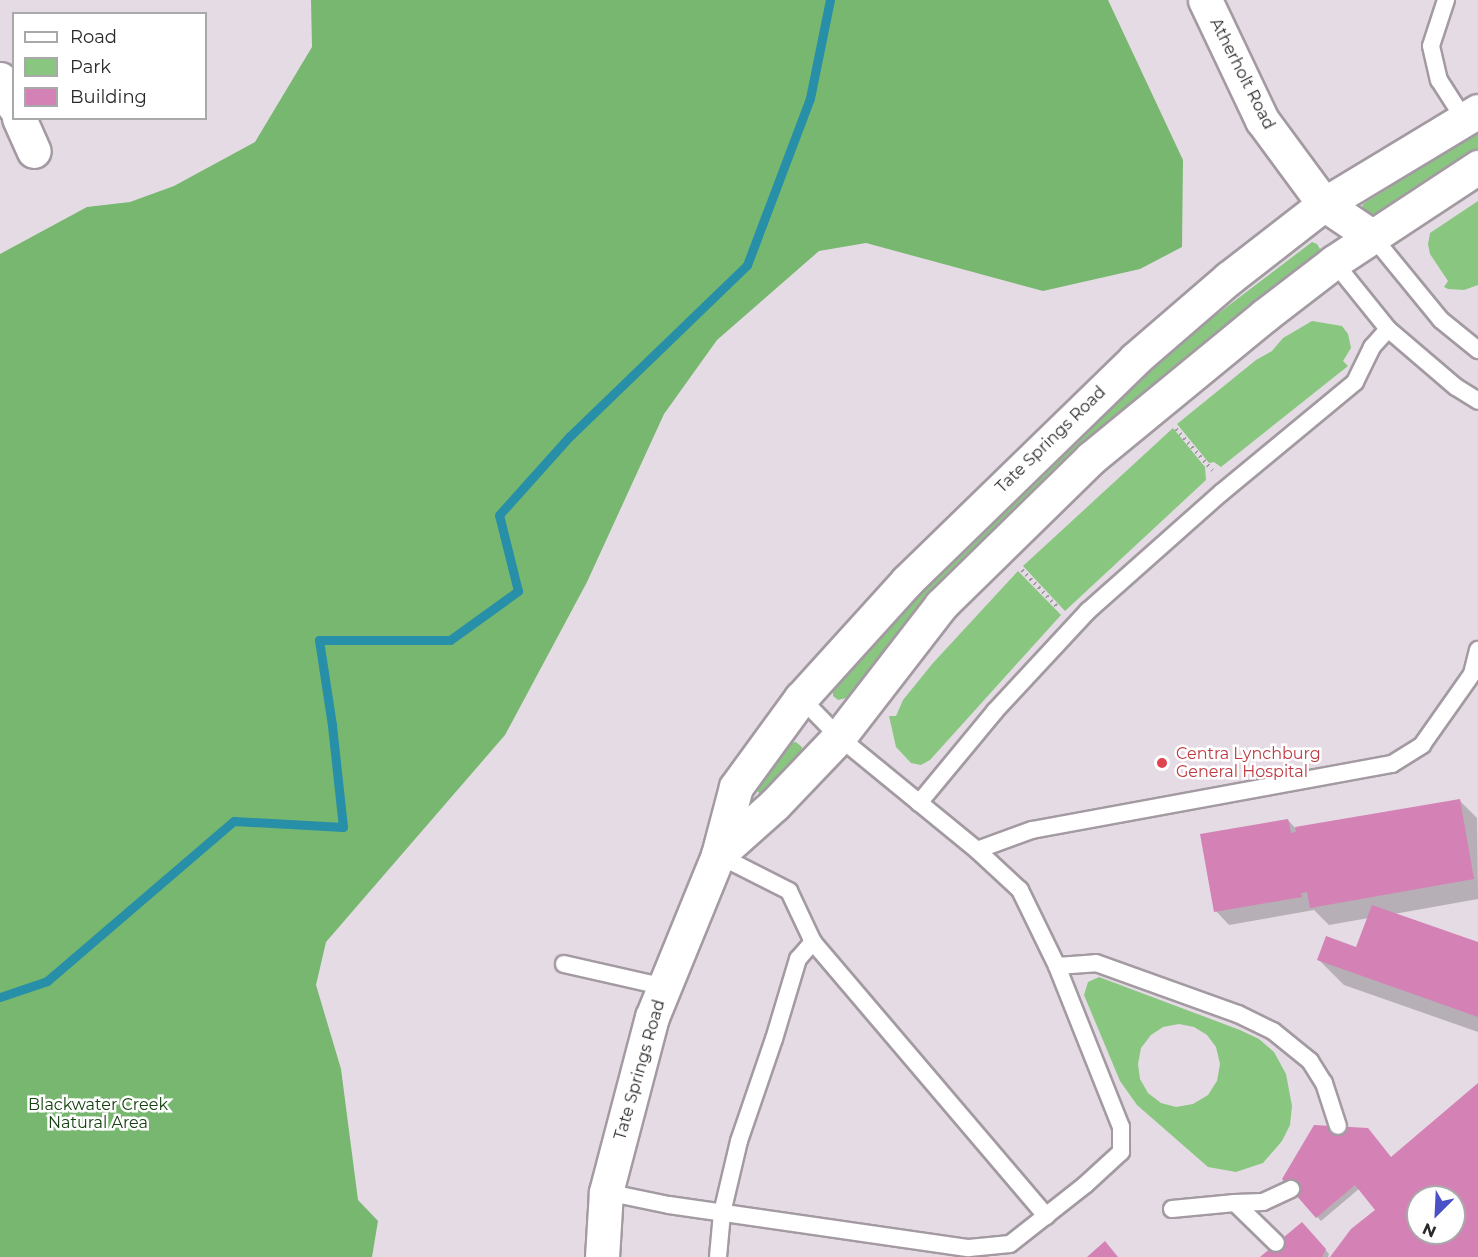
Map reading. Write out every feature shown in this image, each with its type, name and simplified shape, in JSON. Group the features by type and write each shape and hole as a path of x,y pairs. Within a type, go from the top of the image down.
{"street":[{"name":"Atherholt Road","path":"1205,0 1262,120 1324,204 1373,237"},
{"path":"0,79 12,104"},
{"name":"Tate Springs Road","path":"602,1257 606,1192 652,1017 718,855 735,787 801,698 907,581 1135,359 1229,278 1324,204 1471,115"},
{"path":"20,120 34,151"},
{"name":"Tate Springs Road","path":"718,855 775,804 839,737 941,605 1091,458 1264,315 1334,262 1478,167"},
{"name":"Atherholt Road","path":"1324,204 1334,262"}],"lane":[{"path":"1446,0 1431,46 1439,80 1471,115"},
{"path":"1373,237 1441,320 1478,350"},
{"path":"1334,262 1388,329 1456,387 1478,401"},
{"path":"919,803 995,711 1075,625 1221,493 1355,381 1372,347 1388,329"},
{"path":"977,850 1032,830 1392,764 1422,745 1472,674 1478,650"},
{"path":"606,1192 669,1205 968,1252 1010,1244 1121,1152 1121,1127 1057,966 1020,890 977,850 839,737 801,698"},
{"path":"718,855 789,891 813,942 1046,1216"},
{"path":"718,1257 722,1213 739,1140 774,1039 798,959 813,942"},
{"path":"1057,966 1096,963 1238,1014 1273,1031 1310,1060 1324,1083 1338,1126"},
{"path":"564,964 665,987"},
{"path":"1172,1209 1263,1202 1291,1189"},
{"path":"1235,1203 1276,1243"}],"path":[{"path":"1171,423 1214,472"},
{"path":"1017,565 1075,625"}],"green space":[{"name":"Blackwater Creek Natural Area","path":"311,0 1108,0 1183,160 1182,247 1140,269 1043,291 866,243 819,251 717,340 664,414 587,582 505,735 326,942 316,985 341,1069 358,1200 378,1221 372,1257 0,1257 0,254 87,207 130,202 174,186 255,142 312,47"},
{"path":"1478,132 1478,150 1372,217 1361,211 1363,204"},
{"path":"1478,201 1478,285 1464,290 1448,289 1444,287 1448,281 1430,254 1428,244 1430,233"},
{"path":"1312,242 1320,249 1318,255 955,575 846,698 838,700 833,696 833,689 943,565 1054,454 1178,344"},
{"path":"1312,321 1342,326 1348,334 1351,348 1343,361 1348,366 1221,467 1214,462 1209,463 1177,424 1256,360 1272,351 1283,338"},
{"path":"1173,428 1205,467 1206,480 1065,611 1023,566"},
{"path":"1018,571 1061,615 930,760 921,765 911,763 896,747 889,716 896,716 903,700 933,663"},
{"path":"796,742 802,747 801,755 763,796 758,792 758,786 789,743"},
{"path":"1099,977 1240,1030 1259,1039 1274,1052 1286,1074 1292,1106 1290,1125 1282,1141 1263,1163 1236,1172 1208,1167 1137,1105 1120,1081 1084,995 1088,982","holes":["1179,1024 1194,1027 1207,1035 1216,1047 1220,1064 1217,1081 1208,1095 1193,1104 1176,1107 1161,1103 1148,1093 1140,1079 1138,1064 1141,1048 1151,1035 1163,1027"]}],"building":[{"path":"1460,799 1474,879 1310,908 1307,892 1301,893 1302,897 1214,912 1200,834 1288,819 1291,833 1296,832 1295,827"},
{"path":"1372,905 1478,942 1478,1017 1317,960 1326,936 1356,947"},
{"path":"1478,1083 1478,1257 1330,1257 1351,1229 1375,1210 1355,1185 1316,1218 1282,1179 1314,1125 1368,1128 1391,1157"},
{"path":"1302,1222 1326,1249 1322,1257 1260,1257"},
{"path":"1105,1241 1118,1257 1087,1257"}],"waterway":[{"path":"0,997 47,981 234,821 343,827 332,725 319,640 450,640 518,591 499,515 570,436 747,265 810,98 830,0"}],"place":[{"name":"Centra Lynchburg General Hospital","path":"1162,763"}]}
